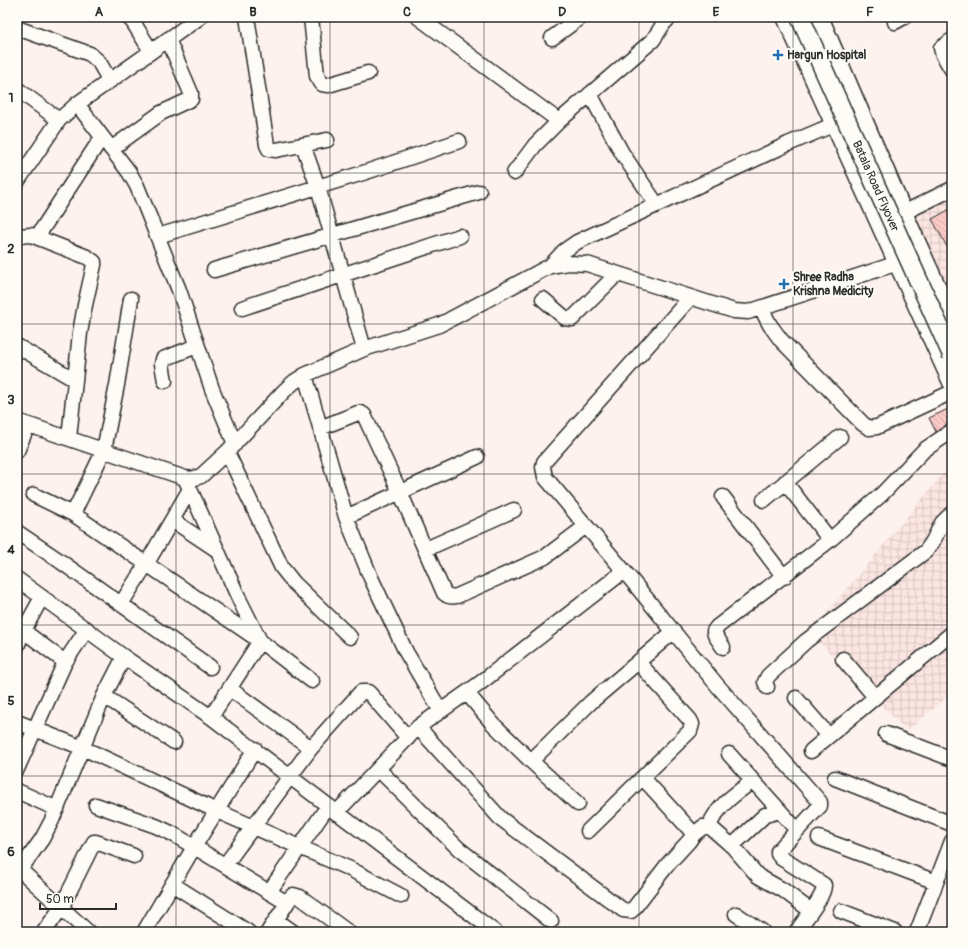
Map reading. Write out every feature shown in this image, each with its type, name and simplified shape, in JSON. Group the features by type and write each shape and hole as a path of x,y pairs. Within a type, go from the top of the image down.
{"main road":[{"path":"786,17 952,382"},
{"name":"Batala Road Flyover","path":"800,17 952,355"},
{"path":"819,17 903,213 952,321"}],"street":[{"path":"128,17 151,51"},
{"path":"17,182 59,120 77,104 200,17"},
{"path":"247,17 267,145 270,149 274,150 327,140"},
{"path":"311,17 317,76 322,84 328,85 368,73"},
{"path":"418,17 559,121"},
{"path":"552,38 581,17"},
{"path":"514,173 535,144 559,121 653,40 664,23 670,17"},
{"path":"17,28 90,54 99,62 110,81"},
{"path":"111,148 156,116 191,99 191,93 168,39"},
{"path":"952,40 943,45 941,48 941,51 952,70"},
{"path":"17,90 59,120"},
{"path":"590,94 622,152 657,205"},
{"path":"77,104 129,172 137,186 179,290 231,448 282,568 294,583 350,637"},
{"path":"121,604 147,564 172,520 188,484 192,479 201,476 231,448 294,382 305,375 364,349 439,325 550,266 571,246 788,144 835,124"},
{"path":"37,237 102,137"},
{"path":"158,236 318,187 459,141"},
{"path":"303,145 318,187 342,276 364,349"},
{"path":"903,213 952,190"},
{"path":"214,270 479,192"},
{"path":"17,236 27,235 37,237 55,246 87,257 94,262 82,319 69,438"},
{"path":"242,308 460,236"},
{"path":"550,266 568,263 587,264 734,312 748,312 898,263 921,253"},
{"path":"544,299 565,318 572,319 617,274"},
{"path":"691,297 544,462 543,467 545,477 673,632 717,685 820,802 820,806 780,848 778,854 781,858 824,885 823,892 796,932"},
{"path":"73,514 104,450 117,385 131,299"},
{"path":"761,308 770,325 781,340 863,424 869,428 877,426 952,392"},
{"path":"17,346 75,380"},
{"path":"165,381 162,364 163,359 198,346"},
{"path":"305,375 346,517 383,607 406,652 440,710"},
{"path":"320,428 358,413 361,413 366,419 426,549 444,593 447,596 454,597 545,557 586,526"},
{"path":"17,451 22,423 104,450 188,484 240,601 260,641"},
{"path":"723,647 715,635 716,629 830,540 882,494 924,450 952,431"},
{"path":"764,500 840,437"},
{"path":"346,517 477,457"},
{"path":"786,482 830,540"},
{"path":"34,495 73,514 260,641 312,681"},
{"path":"723,497 784,576"},
{"path":"426,549 514,510"},
{"path":"767,686 765,682 768,676 806,641 926,551 933,541 942,522 952,513"},
{"path":"172,520 218,550"},
{"path":"17,532 57,558 210,667"},
{"path":"269,892 299,848 332,809 378,769 418,727 440,710 467,693 624,571"},
{"path":"17,579 124,657 255,749 495,932"},
{"path":"17,646 20,628 42,597"},
{"path":"20,628 65,662"},
{"path":"17,769 65,662 87,629"},
{"path":"531,761 596,698 673,632"},
{"path":"811,751 952,632"},
{"path":"211,717 260,641"},
{"path":"88,932 18,868 42,839 83,748 104,696 124,657"},
{"path":"842,659 875,696"},
{"path":"588,831 690,731 692,724 690,720 638,662"},
{"path":"230,689 311,748"},
{"path":"225,865 289,776 358,694 365,691 371,695 408,738"},
{"path":"467,693 493,724 578,804"},
{"path":"104,696 174,742"},
{"path":"796,698 829,736"},
{"path":"17,722 83,748 252,827 350,869 401,896"},
{"path":"418,727 500,818 622,910 630,910 634,908 668,864 690,841 698,829 709,826"},
{"path":"886,734 952,759"},
{"path":"144,932 194,847 255,749"},
{"path":"729,754 797,830"},
{"path":"378,769 459,848 551,921"},
{"path":"643,778 694,834"},
{"path":"835,778 952,824"},
{"path":"709,826 714,815 723,804 753,781"},
{"path":"17,790 56,810"},
{"path":"96,805 165,830 287,902"},
{"path":"732,846 765,815 780,811"},
{"path":"709,826 732,846 758,876 783,890 811,911"},
{"path":"819,838 936,882"},
{"path":"917,932 952,841"},
{"path":"44,932 61,908 94,842 134,856"},
{"path":"172,884 248,932"},
{"path":"293,932 272,926 287,902 294,895 300,897 348,932"},
{"path":"841,911 895,932"},
{"path":"736,914 763,932"}],"shaded area":[{"path":"952,191 952,301 911,211"},
{"path":"952,463 952,693 907,731 810,633"}],"building":[{"path":"952,208 952,256 932,219"},
{"path":"948,409 952,417 952,423 947,424 936,432 929,418"}],"place":[{"name":"Hargun Hospital","path":"778,55"},
{"name":"Shree Radha Krishna Medicity","path":"784,284"}]}
